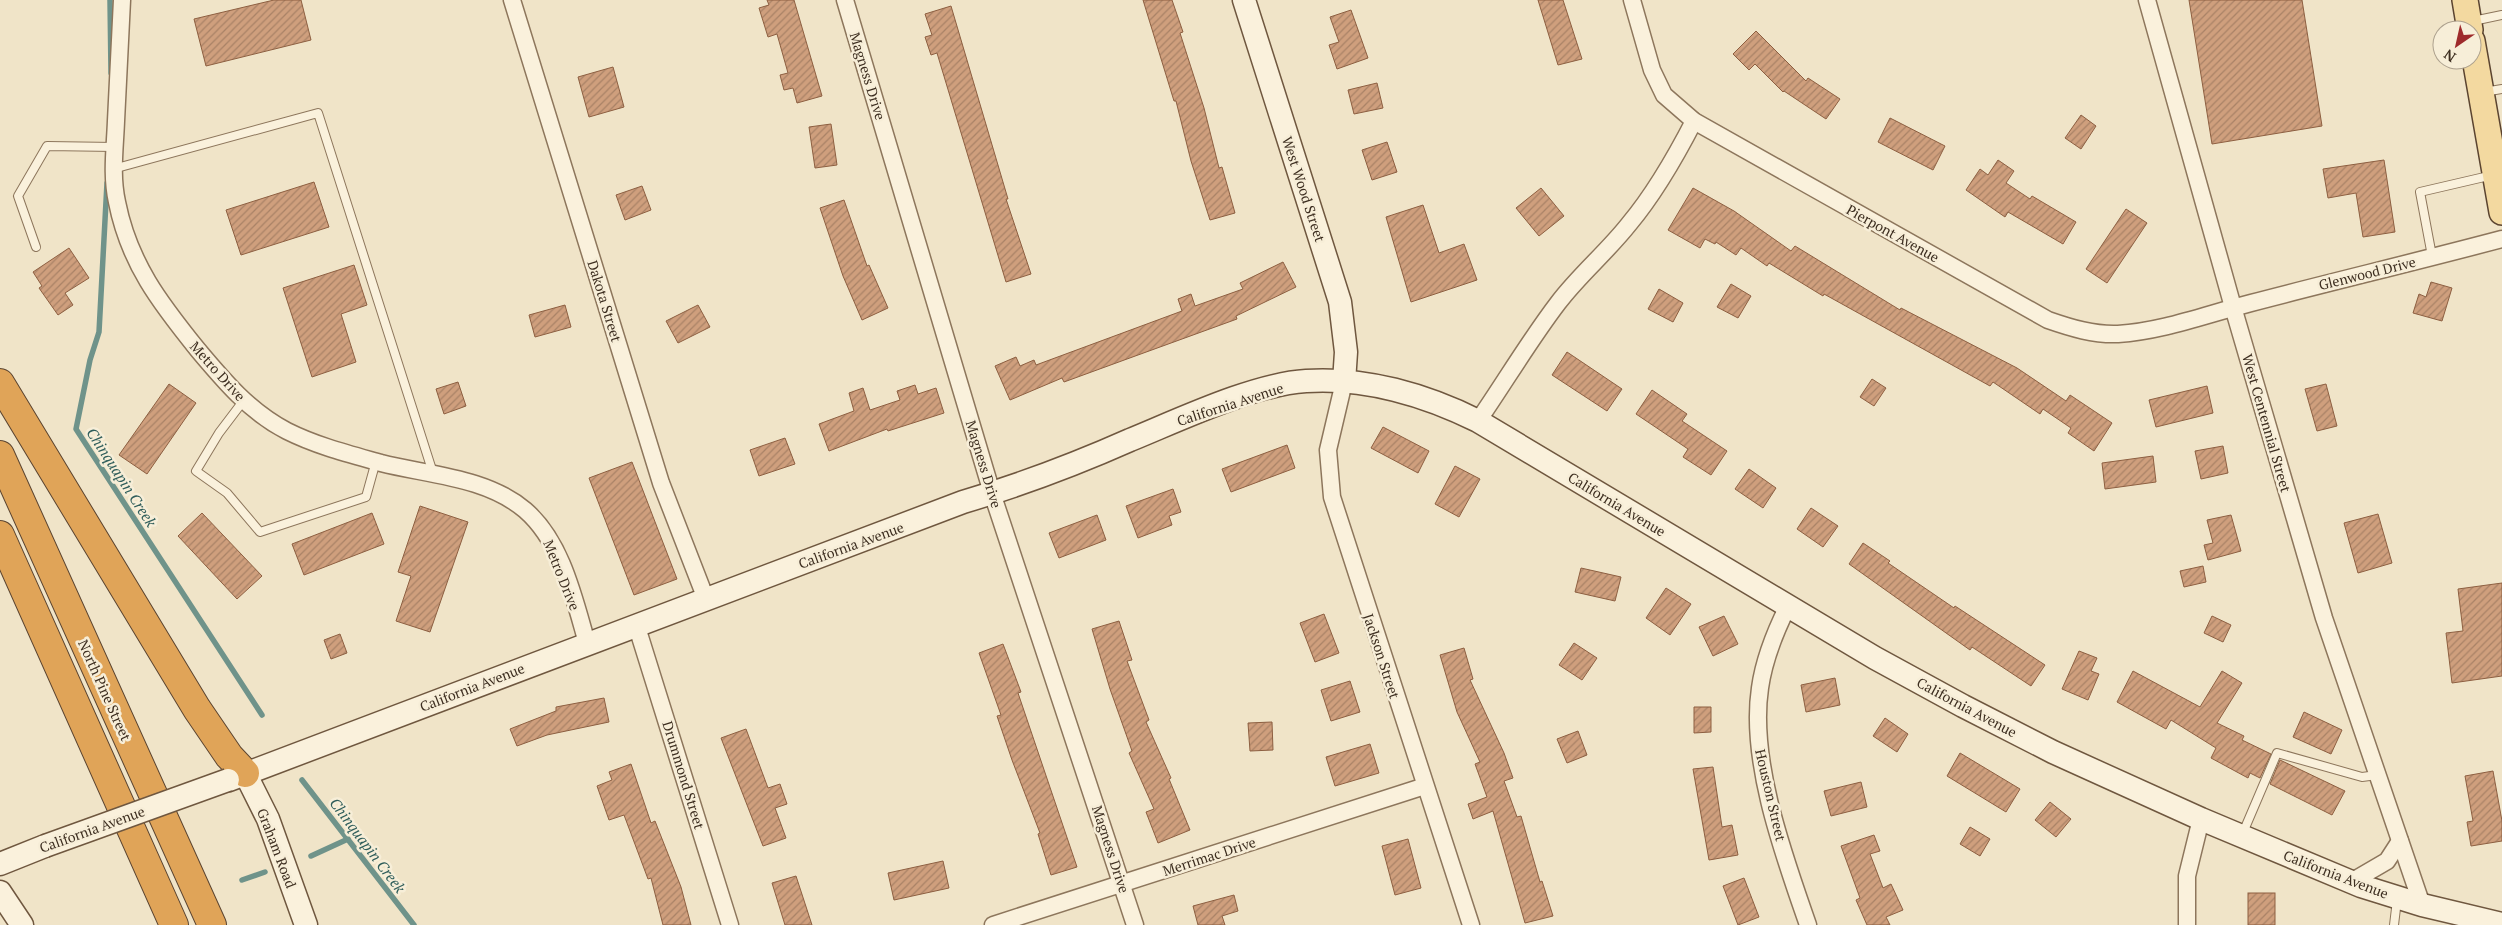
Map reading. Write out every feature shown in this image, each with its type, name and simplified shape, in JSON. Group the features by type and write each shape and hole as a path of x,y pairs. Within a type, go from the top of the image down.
{"highway":[{"path":"0,383 197,709 229,756 237,776"},
{"name":"North Pine Street","path":"0,455 212,925"},
{"path":"0,535 174,925"}],"main road":[{"name":"West Wood Street","path":"1244,0 1340,302 1346,352 1344,382"},
{"path":"2482,61 2492,91 2496,175 2502,212"},
{"name":"California Avenue","path":"0,864 963,502 1077,463 1191,415 1261,390 1305,381 1344,382 1417,396 1446,405 1478,421 1788,606 1963,706 2053,752 2201,819 2351,882 2422,905 2502,924"},
{"name":"Graham Road","path":"237,776 268,819 306,925"},
{"path":"0,892 22,925"}],"street":[{"name":"Metro Drive","path":"122,0 113,169 116,200 123,230 134,259 149,286 228,386 255,410 294,434 318,445 476,485 502,495 524,510 543,530 559,561 587,643"},
{"name":"Dakota Street","path":"512,0 661,483 706,599"},
{"name":"Magness Drive","path":"845,0 992,493 1135,925"},
{"name":"Pierpont Avenue","path":"1632,0 1652,70 1664,95 1694,121 2048,320 2094,333 2118,334 2162,328 2233,307"},
{"name":"West Centennial Street","path":"2147,0 2233,307 2324,618 2422,905"},
{"path":"1478,421 1557,304 1584,271 1615,241 1642,206 1677,154 1694,121"},
{"name":"Glenwood Drive","path":"2233,307 2502,239"},
{"name":"Jackson Street","path":"1344,382 1328,450 1332,497 1471,925"},
{"name":"Houston Street","path":"1788,606 1775,632 1762,679 1758,718 1758,747 1763,776 1808,925"},
{"name":"Drummond Street","path":"636,624 730,925"},
{"name":"Merrimac Drive","path":"993,925 1425,786"},
{"path":"2187,925 2187,876 2201,819"},
{"path":"2351,882 2387,861 2400,841"}],"lane":[{"path":"2481,20 2502,15"},
{"path":"113,169 318,113 433,475"},
{"path":"36,247 18,196 47,146 115,147"},
{"path":"2432,256 2420,192 2496,175"},
{"path":"244,400 219,432 196,471 227,493 260,532 366,497 376,461"},
{"path":"2241,836 2278,752 2362,777 2377,775"},
{"path":"2394,925 2398,898"}],"building":[{"path":"274,0 301,0 311,40 206,66 194,19"},
{"path":"767,0 794,0 822,96 797,103 793,88 784,90 780,75 788,73 777,34 768,37 759,8 769,5"},
{"path":"1143,0 1172,0 1183,32 1180,33 1204,108 1219,168 1222,167 1235,213 1210,220 1191,161 1176,101 1174,101"},
{"path":"1538,0 1563,0 1582,59 1558,65"},
{"path":"2189,0 2302,0 2322,126 2212,144"},
{"path":"951,6 1008,199 1006,199 1031,274 1006,282 937,53 931,55 925,37 932,35 925,14"},
{"path":"1351,10 1368,58 1337,69 1329,45 1339,42 1330,17"},
{"path":"1756,31 1806,81 1808,78 1840,99 1826,119 1783,92 1755,64 1749,70 1733,54"},
{"path":"613,67 624,107 589,117 578,77"},
{"path":"1377,83 1383,108 1354,114 1348,90"},
{"path":"2081,115 2096,126 2081,149 2065,138"},
{"path":"1890,118 1945,146 1933,170 1878,142"},
{"path":"831,124 837,165 815,168 809,127"},
{"path":"1387,142 1397,172 1372,180 1362,150"},
{"path":"1998,160 2014,171 2006,183 2030,199 2032,196 2076,222 2063,244 2008,212 2005,217 1966,190 1980,169 1988,175"},
{"path":"2384,160 2395,232 2363,237 2356,193 2328,198 2323,169"},
{"path":"314,182 329,227 241,255 226,210"},
{"path":"642,186 651,210 625,220 616,195"},
{"path":"1541,188 1564,216 1539,236 1516,208"},
{"path":"1693,188 1734,211 1791,251 1795,246 1900,310 1901,308 2017,368 2066,401 2070,395 2112,423 2094,451 2068,433 2071,428 2043,409 2040,414 1993,382 1990,386 1824,294 1823,296 1769,263 1767,266 1741,248 1736,255 1716,242 1715,244 1705,239 1700,248 1668,230"},
{"path":"844,200 867,266 869,265 888,308 862,320 843,276 820,208"},
{"path":"1423,205 1439,253 1464,244 1477,280 1411,302 1386,217"},
{"path":"2126,209 2147,223 2107,283 2086,269"},
{"path":"69,248 89,278 65,293 73,305 58,315 39,288 42,286 33,272"},
{"path":"1283,262 1296,287 1236,316 1237,319 1064,382 1062,378 1010,400 995,366 1016,357 1020,366 1034,360 1036,365 1182,311 1178,299 1191,294 1195,306 1243,289 1240,283"},
{"path":"354,265 367,305 341,314 356,362 312,377 283,288"},
{"path":"2431,282 2452,288 2442,321 2413,313 2419,294 2426,297"},
{"path":"1731,284 1751,296 1738,318 1717,307"},
{"path":"1659,289 1683,303 1673,322 1648,309"},
{"path":"565,305 571,327 535,337 529,315"},
{"path":"698,305 710,327 678,343 666,321"},
{"path":"1567,352 1622,389 1607,411 1552,375"},
{"path":"1872,379 1886,388 1874,406 1860,397"},
{"path":"458,382 466,406 444,414 436,389"},
{"path":"169,384 196,403 147,474 119,455"},
{"path":"2326,384 2337,426 2317,431 2305,389"},
{"path":"915,385 918,394 936,388 944,413 888,431 887,429 829,451 819,424 854,411 849,393 863,388 870,410 900,400 897,391"},
{"path":"2207,386 2213,413 2156,427 2149,400"},
{"path":"1652,390 1687,414 1682,421 1727,451 1711,475 1683,457 1688,449 1636,414"},
{"path":"1383,427 1429,451 1418,473 1371,448"},
{"path":"785,438 795,464 759,476 750,450"},
{"path":"1287,445 1295,468 1231,492 1222,469"},
{"path":"2223,446 2228,473 2201,479 2195,451"},
{"path":"2153,456 2156,482 2105,489 2102,463"},
{"path":"632,462 677,579 634,595 589,478"},
{"path":"1455,466 1480,479 1459,517 1435,504"},
{"path":"1749,469 1776,488 1763,508 1735,489"},
{"path":"1173,489 1181,512 1169,516 1172,525 1138,538 1126,506"},
{"path":"420,506 468,522 430,632 396,621 411,576 398,572"},
{"path":"1811,508 1838,526 1823,547 1797,529"},
{"path":"202,513 262,576 237,599 178,536"},
{"path":"372,513 384,544 304,575 292,544"},
{"path":"2378,514 2392,563 2358,573 2344,523"},
{"path":"1097,515 1106,540 1059,558 1049,533"},
{"path":"2231,515 2241,551 2208,560 2204,545 2213,543 2207,520"},
{"path":"1863,543 1890,561 1888,563 1954,608 1955,606 2045,665 2031,686 1972,647 1970,650 1849,564"},
{"path":"2203,566 2206,582 2184,587 2180,571"},
{"path":"1581,568 1621,577 1615,601 1575,592"},
{"path":"2502,583 2502,676 2452,683 2446,633 2463,631 2458,589"},
{"path":"1666,588 1691,604 1670,635 1646,618"},
{"path":"1324,614 1339,653 1315,662 1300,623"},
{"path":"1724,616 1738,644 1713,656 1699,627"},
{"path":"2212,616 2231,625 2223,642 2204,633"},
{"path":"1119,621 1132,660 1127,661 1149,720 1146,722 1171,778 1169,779 1190,830 1158,843 1146,812 1154,809 1129,753 1132,751 1110,689 1092,629"},
{"path":"340,634 347,653 331,659 324,640"},
{"path":"1574,643 1597,658 1582,680 1559,665"},
{"path":"1003,644 1021,692 1018,693 1077,867 1051,875 1038,834 1040,833 997,716 1001,715 979,653"},
{"path":"1464,648 1473,679 1470,680 1504,753 1513,778 1504,781 1517,817 1521,816 1540,882 1542,881 1553,916 1525,923 1493,811 1473,819 1468,804 1487,797 1475,764 1480,762 1457,712 1440,655"},
{"path":"2079,651 2097,658 2091,671 2099,674 2088,700 2062,689"},
{"path":"2133,671 2200,707 2222,671 2242,683 2217,723 2244,736 2242,740 2271,754 2260,778 2250,773 2248,778 2211,758 2216,748 2171,720 2166,729 2117,702"},
{"path":"1835,678 1840,705 1806,712 1801,685"},
{"path":"1350,681 1360,712 1331,721 1321,690"},
{"path":"604,698 609,722 547,735 517,746 510,729 556,711 556,707"},
{"path":"1694,707 1711,707 1711,732 1694,733"},
{"path":"2304,712 2342,730 2331,754 2293,737"},
{"path":"1885,718 1908,734 1897,752 1873,736"},
{"path":"1272,722 1273,750 1250,751 1248,723"},
{"path":"746,729 768,788 780,784 787,804 775,808 786,838 763,846 721,738"},
{"path":"1578,731 1587,755 1567,763 1557,739"},
{"path":"1370,744 1379,773 1335,786 1326,757"},
{"path":"1960,753 2020,789 2006,812 1947,776"},
{"path":"2280,760 2345,791 2332,815 2270,784"},
{"path":"631,764 651,823 655,821 681,887 691,925 663,925 651,878 648,879 624,815 609,820 597,786 612,780 609,772"},
{"path":"1713,767 1722,827 1732,825 1738,855 1709,860 1693,769"},
{"path":"2493,771 2502,821 2502,841 2471,846 2467,822 2473,821 2465,776"},
{"path":"1861,782 1867,807 1831,816 1824,791"},
{"path":"2050,802 2071,819 2056,837 2035,820"},
{"path":"1970,827 1990,839 1980,856 1960,844"},
{"path":"1874,835 1880,851 1870,854 1883,888 1891,884 1903,910 1886,917 1890,925 1867,925 1856,900 1860,898 1841,846"},
{"path":"1408,839 1421,888 1395,895 1382,846"},
{"path":"943,861 949,888 894,900 888,873"},
{"path":"796,876 812,925 785,925 772,883"},
{"path":"1744,878 1759,917 1738,925 1723,886"},
{"path":"2248,893 2275,893 2275,925 2248,925"},
{"path":"1234,895 1238,911 1222,916 1225,925 1198,925 1193,906"}],"waterway":[{"name":"Chinquapin Creek","path":"110,0 111,73"},
{"name":"Chinquapin Creek","path":"107,183 99,332 90,360 76,429 262,715"},
{"name":"Chinquapin Creek","path":"302,780 414,925"},
{"path":"311,856 348,839"},
{"path":"242,880 265,872"}]}
